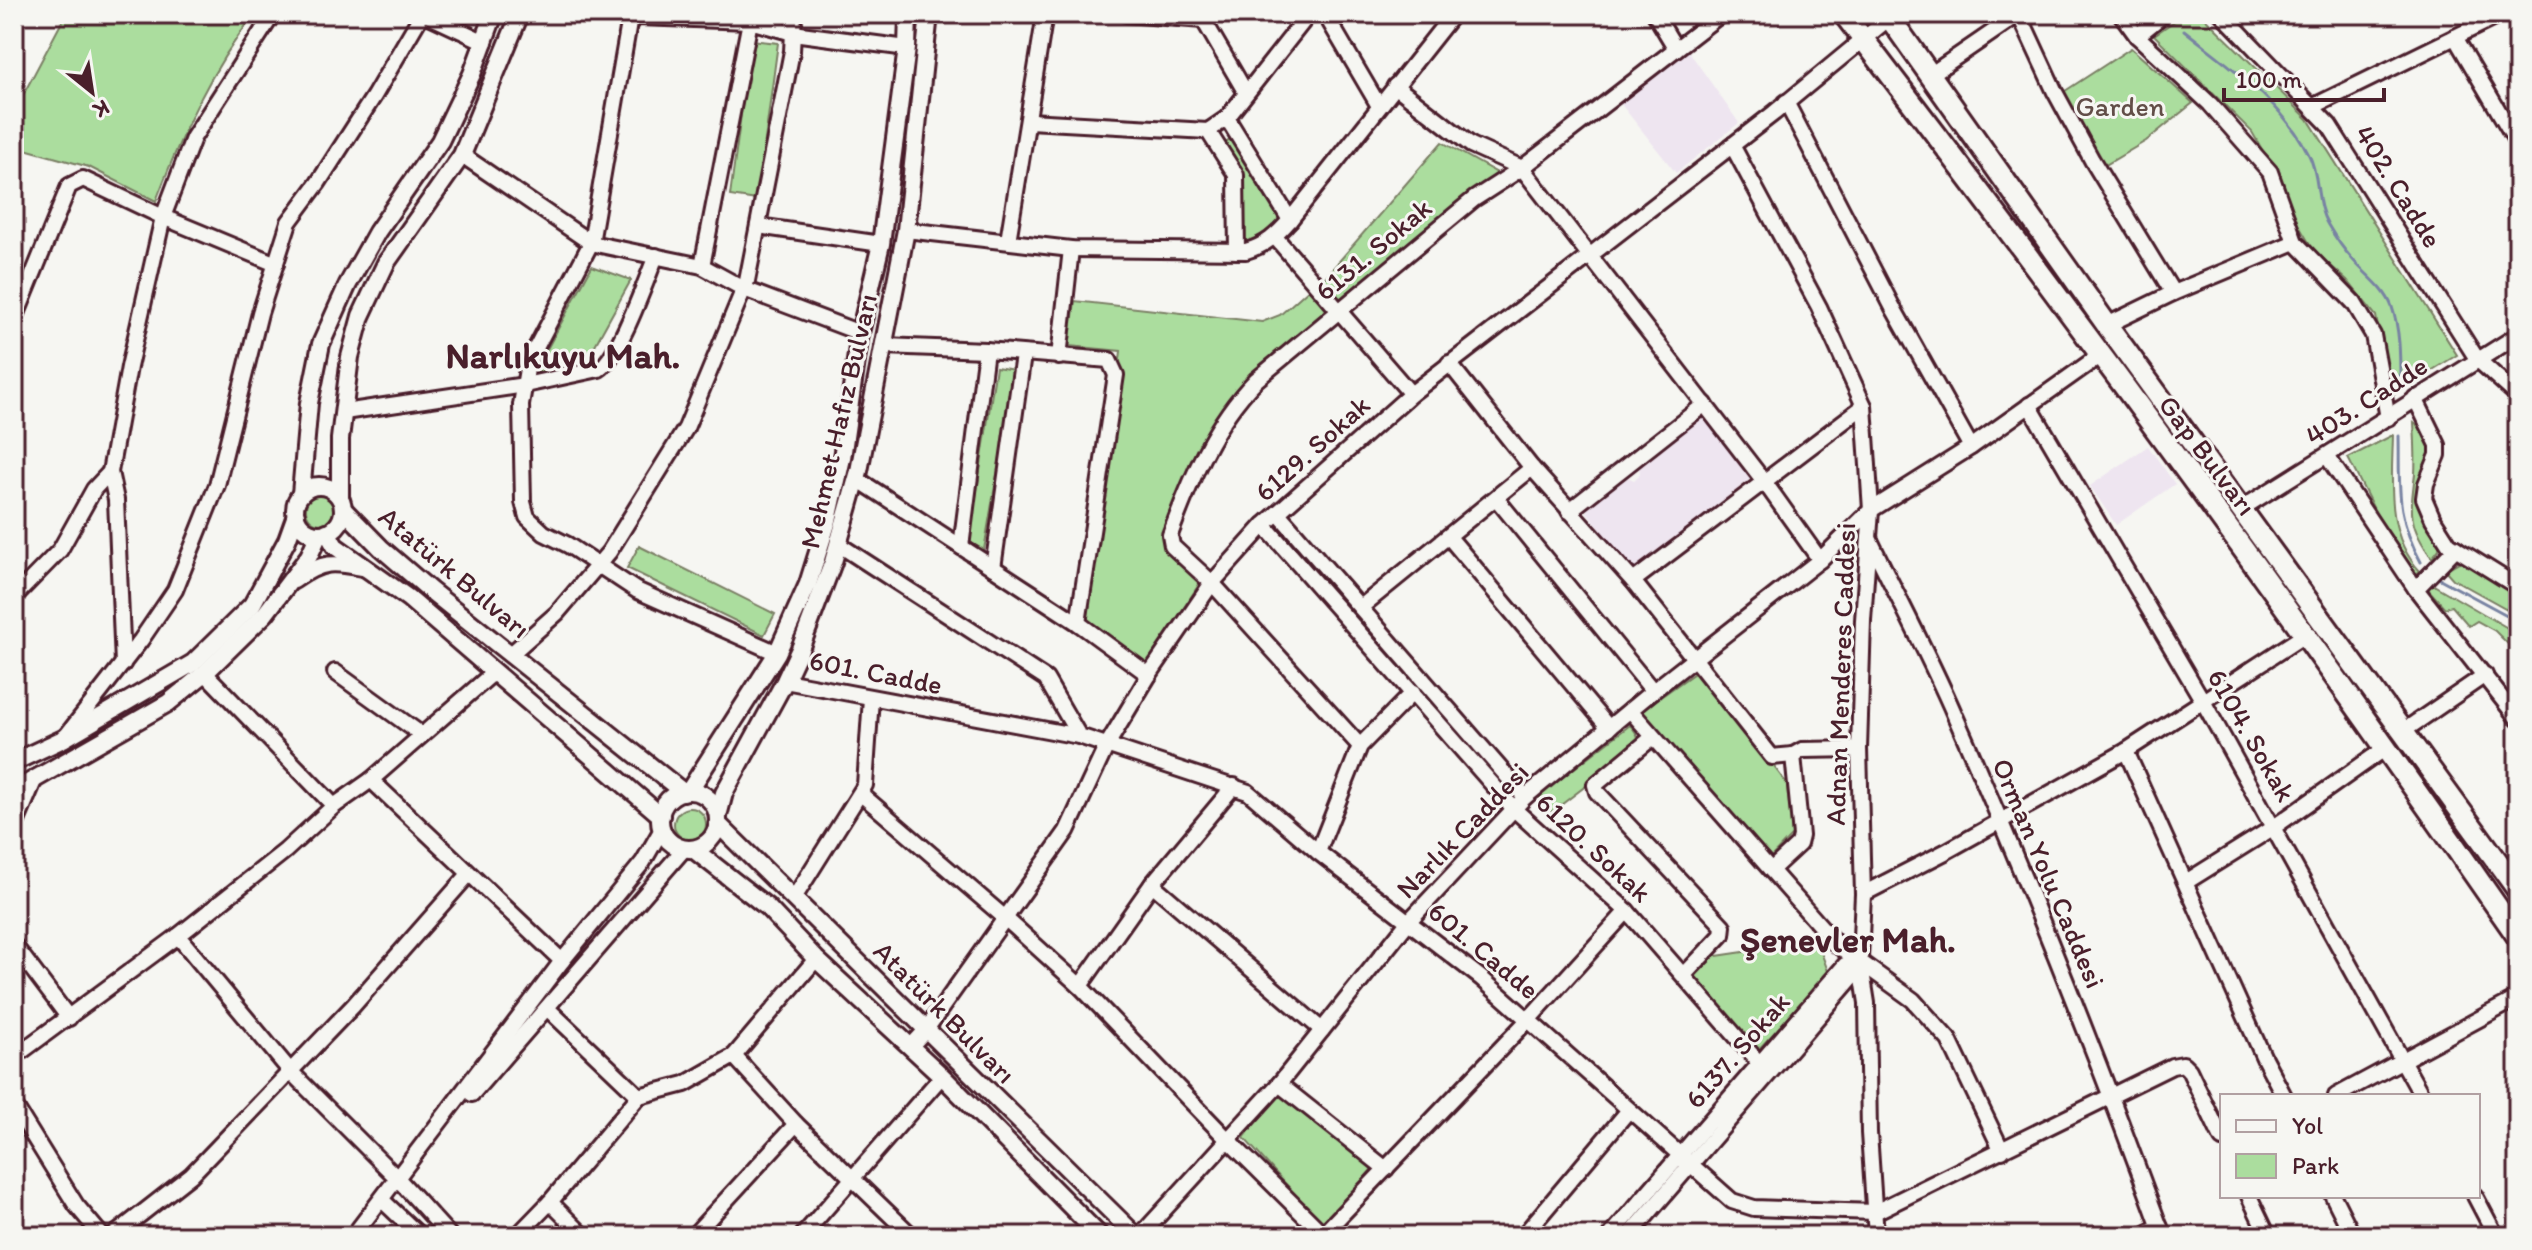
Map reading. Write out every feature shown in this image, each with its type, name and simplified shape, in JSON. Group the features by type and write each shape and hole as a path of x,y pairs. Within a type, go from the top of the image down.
{"highway":[{"name":"Gap Bulvarı","path":"1844,14 2025,249 2099,356 2387,747 2518,937"},
{"name":"Gap Bulvarı","path":"1888,16 2107,325 2518,890"}],"main road":[{"path":"14,762 63,739 193,663 252,605 287,540 296,515 295,507 301,494 309,403 321,344 348,284 377,232 440,141 485,42 494,14"},
{"path":"14,791 168,703 205,673 265,614 323,533 337,526 342,503 340,439 350,357 367,303 386,263 462,155 520,14"},
{"name":"Mehmet Hafız Bulvarı","path":"686,791 777,653 808,584 828,520 842,458 860,333 881,244 907,48 908,14"},
{"name":"Mehmet Hafız Bulvarı","path":"718,820 724,793 785,681 838,544 857,479 906,230 929,14"},
{"path":"301,494 322,485 335,491 342,503"},
{"name":"Atatürk Bulvarı","path":"342,503 381,548 431,591 635,756 686,791"},
{"path":"296,515 307,530 323,533"},
{"name":"Atatürk Bulvarı","path":"323,533 335,546 408,598 661,823"},
{"path":"686,791 697,792 711,801 718,820 710,840 689,849 670,842 661,823 671,798 686,791"},
{"name":"Atatürk Bulvarı","path":"718,820 925,1031 1138,1236"},
{"name":"Atatürk Bulvarı","path":"689,849 767,907 816,959 942,1076 1100,1236"}],"street":[{"path":"63,739 123,664 175,590 217,485 260,313 289,222 318,183 424,14 485,42"},
{"path":"511,654 557,613 609,552 686,428 744,289 792,51 794,14"},
{"path":"1008,241 1045,14"},
{"path":"1126,14 1202,17 1246,93"},
{"path":"1029,121 1208,131 1227,118 1309,14"},
{"path":"1325,14 1379,106"},
{"path":"906,230 1071,249 1237,251 1262,246 1290,220 1453,14"},
{"path":"1655,14 1676,49"},
{"name":"6131. Sokak","path":"1212,583 1172,546 1170,535 1196,466 1236,400 1474,199 1522,168 1721,14"},
{"path":"1930,75 2019,14 2055,92 2092,160 2173,293"},
{"path":"2121,14 2137,36 2210,104 2270,172 2295,242 2354,303 2373,335 2388,418"},
{"path":"2137,36 2164,14"},
{"name":"402. Cadde","path":"2222,14 2329,125 2477,359 2518,396"},
{"path":"2312,107 2502,14"},
{"name":"6129. Sokak","path":"911,1046 925,1031 1067,831 1107,745 1149,675 1212,583 1264,525 1449,363 1732,145 1864,40 1888,16"},
{"path":"777,653 636,590 544,533 527,517 523,502 521,405 528,363 591,243 629,23 637,17 750,21 793,33 907,48"},
{"path":"123,664 116,500 110,472 129,367 163,217 193,138 266,18"},
{"path":"702,266 750,21"},
{"path":"2455,37 2518,144"},
{"path":"1395,86 1471,145 1522,168 1763,480 1820,560"},
{"path":"1786,102 1892,306 1971,447"},
{"path":"1227,118 1290,220"},
{"path":"1208,131 1236,175 1237,251"},
{"name":"Adnan Menderes Caddesi","path":"1732,145 1819,307 1864,406 1871,510 1863,620 1859,749 1863,894 1860,959 1867,1003 1869,1133 1876,1236"},
{"path":"462,155 591,243 702,266 744,289 860,333"},
{"path":"14,321 69,186 76,180 83,179 163,217 276,264"},
{"path":"758,226 881,244"},
{"path":"1275,237 1411,394"},
{"path":"2107,325 2173,293 2295,242"},
{"path":"1059,357 1071,249"},
{"path":"344,412 525,385 607,365 656,256"},
{"name":"403. Cadde","path":"2241,509 2518,335"},
{"path":"884,346 1109,360 1116,375 1078,623"},
{"path":"961,547 986,350"},
{"path":"993,568 1023,355"},
{"name":"Narlık Caddesi","path":"1138,1236 1279,1084 1409,921 1525,797 1653,691 1820,560 1871,510 1971,447 2099,356"},
{"path":"1449,363 1532,468 1633,581 1772,757 1793,755 1802,750 1859,749"},
{"path":"2415,398 2438,445 2438,455 2426,484 2424,498 2433,519 2449,544 2518,587"},
{"path":"1569,511 1705,404"},
{"name":"6104. Sokak","path":"2029,405 2204,703 2421,1094"},
{"path":"1633,581 1864,406"},
{"path":"2327,456 2416,589 2518,719"},
{"path":"1361,607 1532,468"},
{"path":"14,597 60,550 94,489 110,472"},
{"path":"857,479 1078,623 1149,675"},
{"path":"1496,498 1653,691"},
{"path":"1278,513 1525,797"},
{"name":"6120. Sokak","path":"1264,525 1515,810 1627,911 1760,1064"},
{"path":"1449,537 1609,728"},
{"name":"Orman Yolu Caddesi","path":"1869,537 1955,715 2000,821 2113,1097 2162,1231"},
{"path":"838,544 1046,679 1079,736"},
{"path":"2416,589 2456,548"},
{"path":"284,588 313,568 333,562 368,569"},
{"path":"1212,583 1360,746"},
{"path":"1863,894 2126,751 2306,634"},
{"path":"335,672 422,735"},
{"path":"205,673 334,806"},
{"path":"14,1057 178,936 285,851 493,673"},
{"path":"2402,732 2485,675"},
{"name":"601. Cadde","path":"785,681 1079,736 1248,792 1318,852 1481,978 1732,1201 1754,1208 1875,1212 2172,1066 2183,1064 2189,1070 2220,1135"},
{"path":"1318,852 1360,746 1413,692"},
{"path":"794,898 865,785 871,698"},
{"path":"1630,710 1837,945 1913,1000 1949,1040 2002,1151"},
{"path":"1653,737 1595,785 1597,792 1723,926 1722,935 1684,975"},
{"path":"2186,882 2274,827 2387,747"},
{"path":"2126,751 2283,1094"},
{"path":"1771,870 1799,844 1801,836 1793,755"},
{"path":"371,780 562,961"},
{"path":"14,828 34,781"},
{"path":"1080,986 1152,884 1234,786"},
{"path":"861,794 1080,986 1324,1235 1627,911"},
{"path":"353,1236 562,961 643,862 661,823"},
{"path":"398,1179 689,849"},
{"path":"113,1236 191,1175 291,1072 469,874"},
{"path":"1152,884 1322,1030"},
{"path":"178,936 291,1072 450,1236"},
{"path":"14,945 69,1018"},
{"path":"517,1236 550,1202 639,1096 685,1084 734,1056 816,959"},
{"name":"6137. Sokak","path":"1629,1236 1760,1064 1845,965 1860,959"},
{"name":"6137. Sokak","path":"1610,1236 1686,1160 1855,974 1860,959"},
{"path":"2340,1094 2518,998"},
{"path":"547,1008 639,1096"},
{"path":"734,1056 796,1124 912,1236"},
{"path":"802,1236 942,1076"},
{"path":"1279,1084 1386,1169"},
{"path":"14,1105 76,1205 102,1236"},
{"path":"1523,1236 1629,1110"},
{"path":"693,1236 796,1124"},
{"path":"2250,1198 2268,1236"},
{"path":"2334,1198 2353,1236"},
{"path":"2476,1198 2496,1236"},
{"path":"382,1200 420,1236"},
{"path":"550,1202 584,1236"},
{"path":"2141,1236 2162,1231"}],"shaded area":[{"path":"1688,50 1739,123 1676,173 1620,103"},
{"path":"1704,415 1754,476 1633,572 1587,512 1589,505 1628,477 1634,480 1640,474 1639,466"},
{"path":"2148,446 2175,484 2116,525 2090,486"}],"green space":[{"path":"66,14 255,14 210,80 156,201 89,167 14,146 14,107"},
{"path":"2185,14 2201,14 2308,119 2457,355 2390,396 2376,316 2347,280 2314,251 2252,132 2154,35"},
{"path":"751,40 778,43 757,200 730,196"},
{"name":"Garden","path":"2131,48 2193,103 2146,141 2102,167 2062,93"},
{"path":"1233,139 1282,221 1260,242 1247,244 1243,236 1243,173 1226,143"},
{"path":"1442,142 1497,173 1342,303 1322,281"},
{"path":"592,266 631,280 584,365 534,373"},
{"path":"1309,289 1329,312 1234,398 1193,461 1167,527 1165,547 1200,583 1147,664 1087,624 1121,351 1069,346 1075,301 1262,322 1280,315"},
{"path":"996,367 1015,370 984,550 969,542"},
{"path":"2414,423 2422,429 2433,449 2421,487 2440,543 2432,558 2419,537 2413,518"},
{"path":"2393,435 2393,507 2401,541 2420,571 2413,576 2387,535 2348,458"},
{"path":"321,494 332,498 336,509 332,520 321,524 310,520 306,509 310,498"},
{"path":"639,546 775,614 764,635 627,568"},
{"path":"2461,561 2518,595 2518,615 2453,579 2445,570"},
{"path":"2432,584 2518,634 2518,654 2495,631 2477,621 2469,626 2452,606 2445,608 2427,588"},
{"path":"1700,669 1787,784 1792,835 1771,857 1641,711"},
{"path":"1630,725 1638,736 1634,749 1553,811 1547,812 1540,800 1541,794"},
{"path":"690,808 701,813 706,824 701,835 690,840 679,835 674,824 679,813"},
{"path":"1817,941 1829,974 1756,1052 1690,973 1710,957"},
{"path":"1280,1090 1376,1164 1324,1226 1244,1138"}],"waterway":[{"path":"2184,30 2254,86 2298,136 2312,163 2321,208 2328,225 2350,256 2385,294 2392,307 2400,352 2400,380"},
{"path":"2399,436 2403,515 2421,562"},
{"path":"2440,579 2518,621"}],"district":[{"name":"Narlıkuyu Mah.","path":"563,355"},
{"name":"Şenevler Mah.","path":"1848,939"}]}
